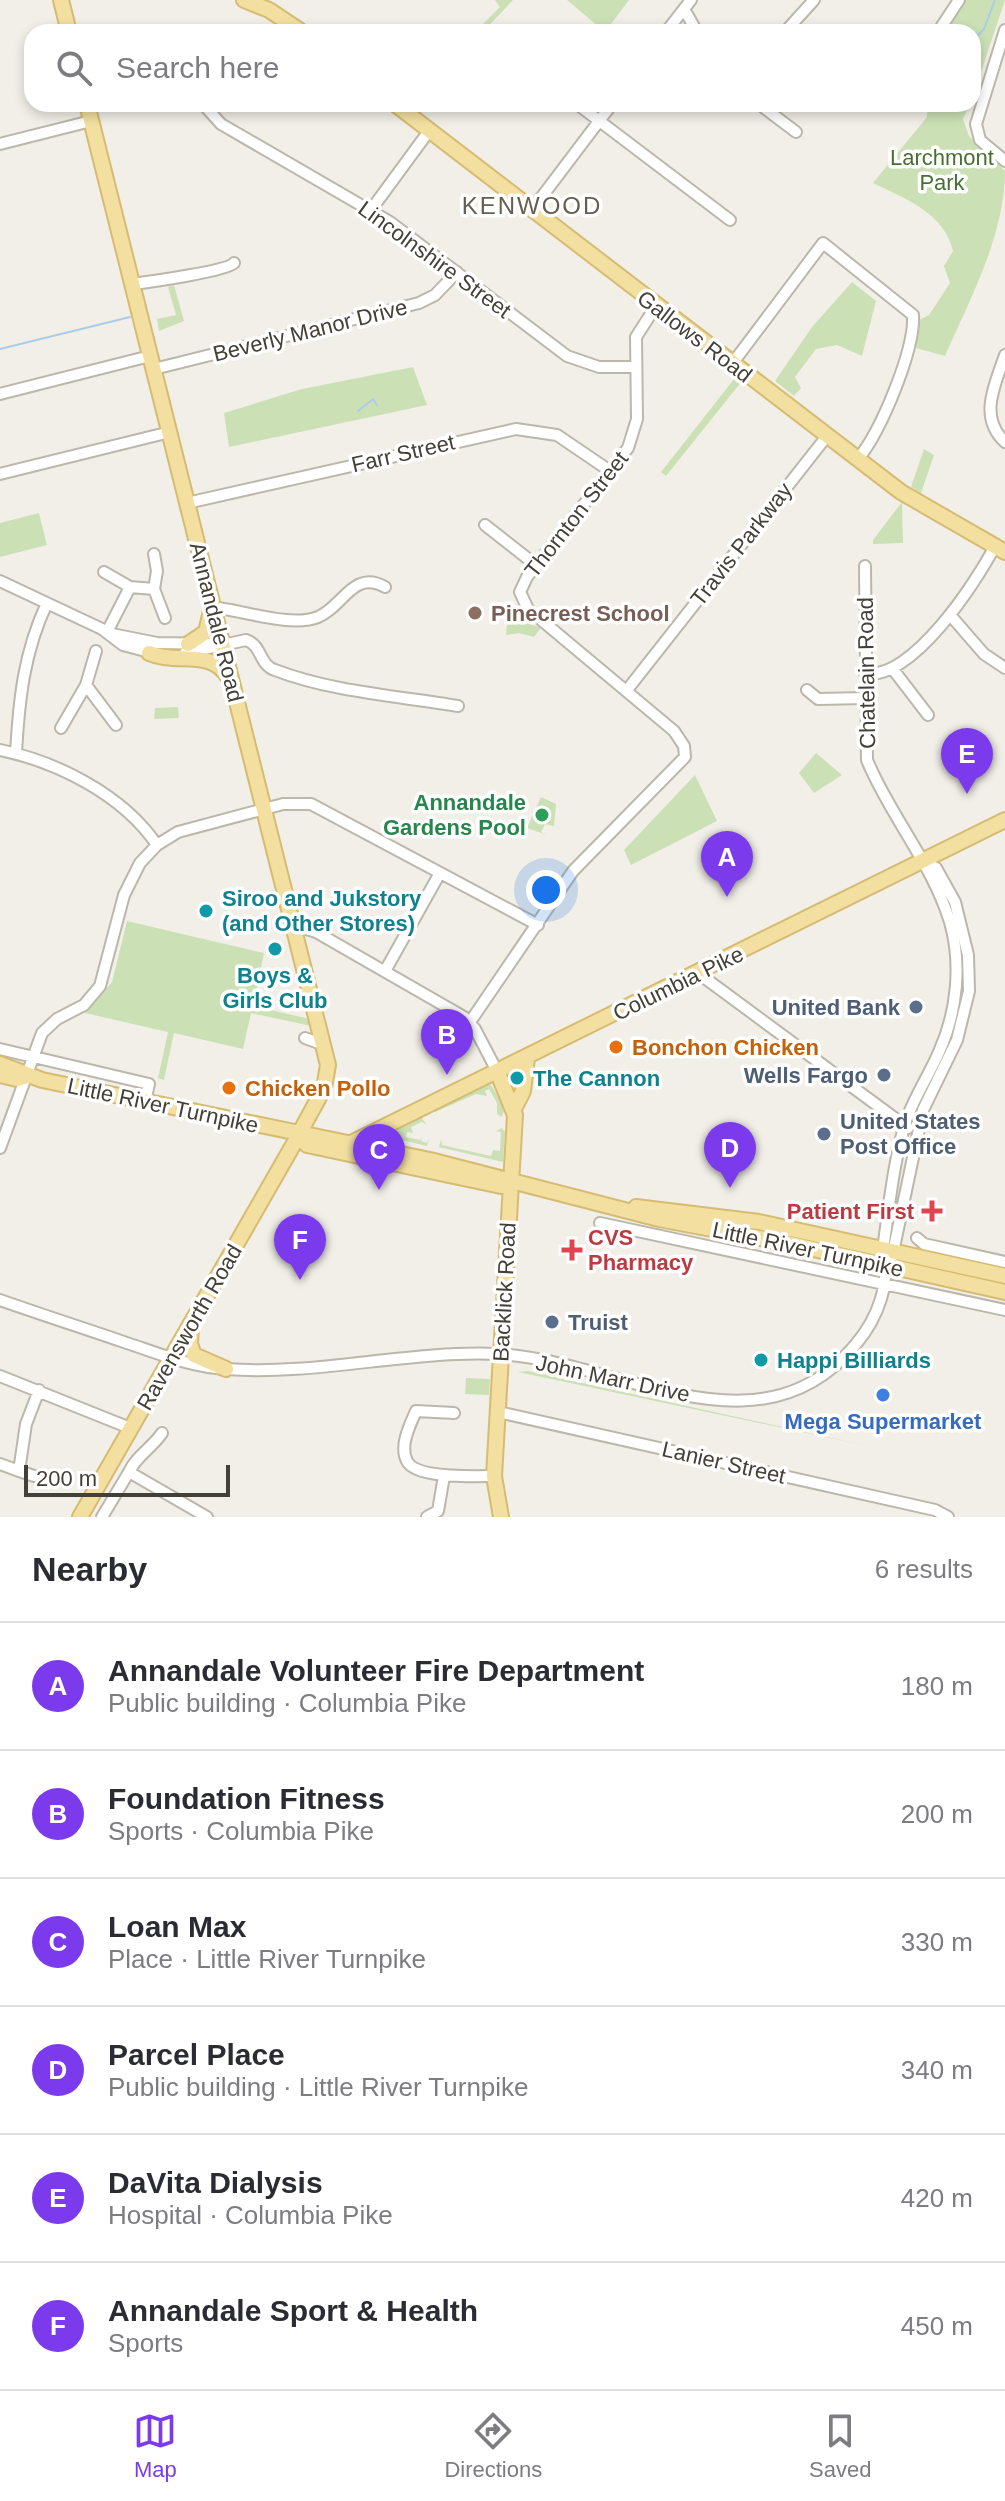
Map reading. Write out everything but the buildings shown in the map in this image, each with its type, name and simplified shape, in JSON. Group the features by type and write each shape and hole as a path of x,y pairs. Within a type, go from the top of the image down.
{"main road":[{"path":"61,0 67,24"},
{"path":"251,1 289,24"},
{"name":"Annandale Road","path":"89,112 324,1045 328,1065 326,1083 298,1135"},
{"name":"Gallows Road","path":"405,112 919,504 1000,549"},
{"path":"188,644 206,632 212,607"},
{"path":"149,653 164,658 204,659 216,663 234,690"},
{"name":"Columbia Pike","path":"349,1144 1005,820"},
{"path":"514,1109 523,1091 527,1058"},
{"name":"Little River Turnpike","path":"0,1064 19,1068 27,1076"},
{"name":"Backlick Road","path":"497,1071 514,1109 494,1476 501,1517"},
{"name":"Little River Turnpike","path":"0,1075 17,1079 27,1076 502,1176 511,1183 659,1219 730,1231 1005,1292"},
{"name":"Little River Turnpike","path":"298,1135 307,1145 351,1155 501,1186 511,1183"},
{"name":"Ravensworth Road","path":"80,1517 298,1135"},
{"name":"Little River Turnpike","path":"612,1206 669,1208 785,1227 1005,1276"},
{"path":"730,1231 774,1233 785,1227"},
{"path":"192,1324 190,1344 194,1355 226,1369"}],"street":[{"path":"792,24 814,0"},
{"path":"943,24 959,0"},
{"path":"672,24 687,4"},
{"path":"687,4 694,24"},
{"path":"981,108 1005,30"},
{"name":"Lincolnshire Street","path":"210,112 221,124 371,210 577,361 599,367 635,367"},
{"path":"587,112 730,220"},
{"path":"531,211 606,112"},
{"path":"770,112 796,132"},
{"path":"980,112 976,124 980,140 1005,161"},
{"path":"0,144 91,121"},
{"path":"371,210 429,131"},
{"path":"732,364 823,243 913,315 914,328 899,373 873,437 858,459"},
{"path":"132,284 186,273 214,271 234,263"},
{"name":"Beverly Manor Drive","path":"0,394 419,303 435,295 457,272"},
{"name":"Thornton Street","path":"538,925 573,871 673,770 685,751 674,731 522,602 521,587 628,448 635,429 636,337 656,306"},
{"path":"1005,355 990,414 994,429 1005,442"},
{"name":"Farr Street","path":"187,503 516,429 557,435 610,471"},
{"path":"0,474 170,432"},
{"name":"Travis Parkway","path":"627,690 827,436"},
{"path":"485,525 536,565"},
{"path":"865,674 882,675 951,616 1000,549"},
{"path":"154,554 157,571 154,589 165,618"},
{"name":"Chatelain Road","path":"865,566 867,760 876,782 924,862"},
{"path":"104,572 130,587 154,589"},
{"path":"0,581 107,632 142,642 222,645"},
{"path":"212,607 301,621 327,613 359,583 373,582 385,587"},
{"path":"107,632 130,587"},
{"path":"16,753 19,696 26,654 47,603"},
{"path":"951,616 984,654 1005,668"},
{"path":"107,632 123,645 149,653 187,653 252,642 272,670 350,688 458,706"},
{"path":"61,728 86,685 96,651"},
{"path":"892,668 928,715"},
{"path":"86,685 116,725"},
{"path":"807,690 818,699 865,698"},
{"path":"0,750 16,753 75,777 117,803 157,845"},
{"path":"0,1148 37,1042 50,1025 84,1005 100,986 128,884 157,845 187,829 292,802 311,804 538,925 470,1022"},
{"name":"John Marr Drive","path":"0,1300 171,1358 226,1369 502,1354 721,1401 766,1400 798,1391 822,1379 842,1361 868,1329 885,1283 905,1126 945,1039 956,985 951,926 924,862"},
{"name":"John Marr Drive","path":"889,1250 923,1110 957,1040 969,991 968,955 955,902 936,868 924,862"},
{"path":"385,971 440,873"},
{"path":"294,925 316,932 470,1022 497,1071"},
{"path":"698,973 905,1126 917,1131"},
{"path":"0,1049 149,1084 145,1101"},
{"path":"600,1223 1005,1310"},
{"path":"917,1238 924,1244 1005,1262"},
{"path":"0,1376 130,1428"},
{"path":"19,1471 26,1424 39,1390"},
{"path":"454,1413 416,1411 406,1435 406,1460 410,1465 444,1476 494,1476"},
{"name":"Lanier Street","path":"498,1412 935,1510 948,1517"},
{"path":"102,1517 134,1460 151,1450 162,1433"},
{"path":"0,1464 34,1476"},
{"path":"129,1472 207,1517"},
{"path":"427,1517 438,1511 444,1476"},
{"path":"182,1517 186,1506"}],"green space":[{"path":"495,0 513,0 490,24 483,24 500,7"},
{"path":"567,0 629,0 611,24 596,24"},
{"name":"Larchmont Park","path":"964,0 1005,0 981,72 981,24 948,24"},
{"name":"Larchmont Park","path":"927,112 966,112 963,119 969,136 1005,171 993,243 945,356 916,348 919,320 929,315 950,283 944,266 953,251 948,238 922,209 873,183 927,117"},
{"path":"852,282 876,301 862,356 837,345 816,349 795,377 801,388 794,396 775,381 812,327"},
{"path":"174,285 184,321 159,331 157,319 176,315 168,287"},
{"path":"413,367 427,405 229,447 224,413 302,389"},
{"path":"738,374 742,381 666,476 661,472"},
{"path":"924,449 934,455 921,493 911,487"},
{"path":"902,502 903,543 873,544 873,540"},
{"path":"39,513 47,545 0,557 0,523"},
{"path":"508,615 541,628 534,637 519,633 506,635"},
{"path":"178,707 179,718 154,719 155,708"},
{"path":"816,753 842,775 814,793 799,773"},
{"path":"695,775 717,821 631,865 624,850"},
{"name":"Annandale Gardens Pool","path":"541,797 556,804 554,826 545,824 541,832 547,835 527,828"},
{"path":"127,921 264,953 253,1006 310,1019 311,1026 251,1013 243,1049 174,1033 164,1080 158,1078 168,1032 85,1013 112,982"},
{"path":"489,1082 505,1108 502,1117 497,1114 497,1103 489,1089 485,1091 487,1096 476,1094 435,1112 434,1109"},
{"path":"420,1116 427,1125 422,1122 411,1127 413,1133 407,1132 406,1137 420,1140 422,1137 421,1141 427,1143 429,1139 427,1146 393,1138 383,1141 384,1134"},
{"path":"502,1128 505,1132 503,1162 439,1147 441,1139 442,1145 491,1156 493,1150 500,1151 501,1132 496,1131"},
{"path":"528,1371 868,1446 518,1372"},
{"path":"466,1378 490,1379 489,1395 465,1394"}],"waterway":[{"path":"981,32 995,0"},
{"path":"0,349 130,317"},
{"path":"358,411 373,399 377,405"}],"place":[{"name":"Pinecrest School","path":"475,613"},
{"name":"DaVita Dialysis","path":"967,794"},
{"name":"Annandale Gardens Pool","path":"542,815"},
{"name":"Annandale Volunteer Fire Department","path":"727,897"},
{"name":"Siroo and Jukstory (and Other Stores)","path":"206,911"},
{"name":"Boys & Girls Club","path":"275,949"},
{"name":"United Bank","path":"916,1007"},
{"name":"Bonchon Chicken","path":"616,1047"},
{"name":"Foundation Fitness","path":"447,1075"},
{"name":"Wells Fargo","path":"884,1075"},
{"name":"The Cannon","path":"517,1078"},
{"name":"Chicken Pollo","path":"229,1088"},
{"name":"United States Post Office","path":"824,1134"},
{"name":"Parcel Place","path":"730,1188"},
{"name":"Loan Max","path":"379,1190"},
{"name":"Patient First","path":"932,1211"},
{"name":"CVS Pharmacy","path":"572,1250"},
{"name":"Annandale Sport & Health","path":"300,1280"},
{"name":"Truist","path":"552,1322"},
{"name":"Happi Billiards","path":"761,1360"},
{"name":"Mega Supermarket","path":"883,1395"}],"district":[{"name":"KENWOOD","path":"532,206"}]}
